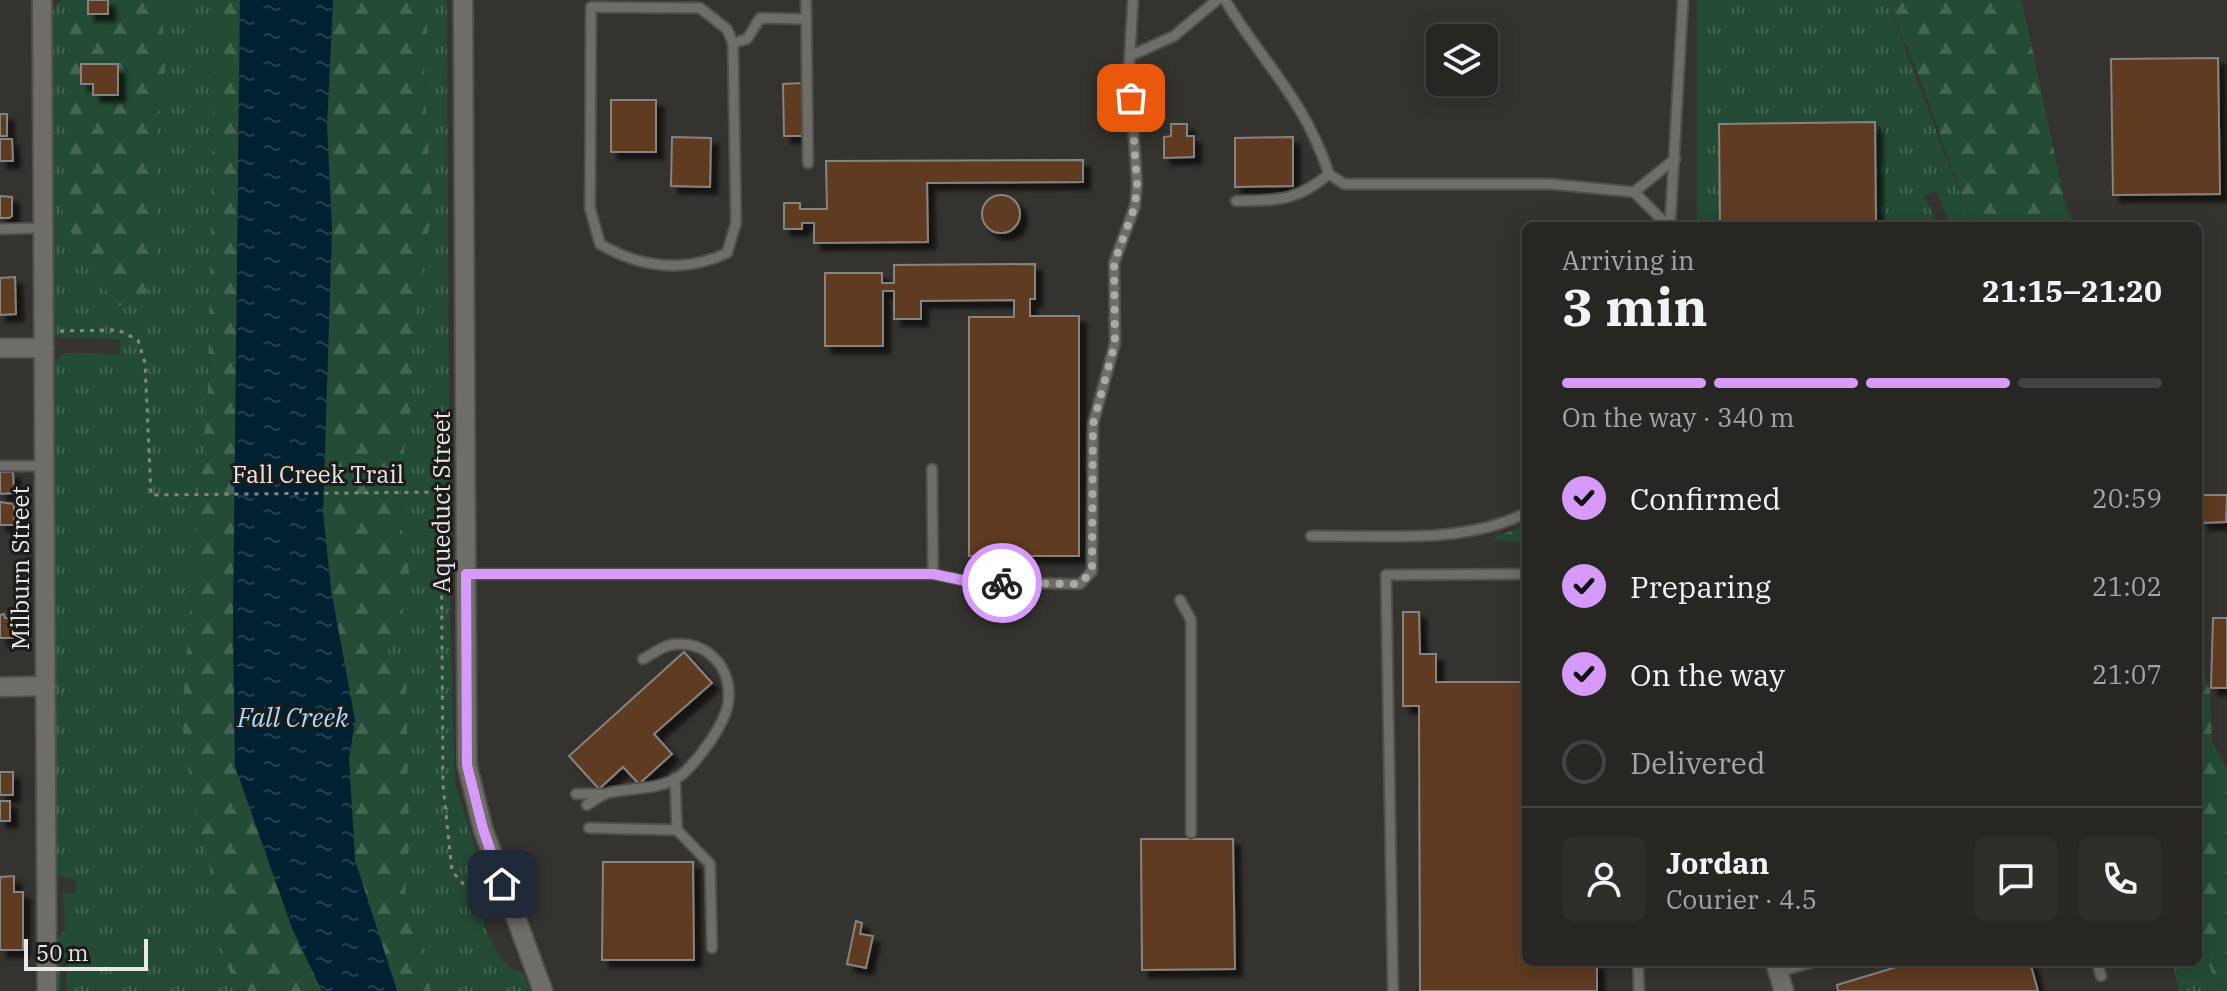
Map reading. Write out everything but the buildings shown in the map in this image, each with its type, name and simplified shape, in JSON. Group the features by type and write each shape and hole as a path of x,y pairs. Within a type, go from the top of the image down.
{"street":[{"name":"Milburn Street","path":"42,0 47,991"},
{"name":"Aqueduct Street","path":"463,0 467,765 502,884 543,991"},
{"path":"0,348 44,348"},
{"path":"0,687 46,686"},
{"path":"1777,967 1784,991"}],"lane":[{"path":"806,0 808,163"},
{"path":"466,574 933,574 971,582 1080,584 1092,571 1093,424 1115,343 1114,263 1135,206 1137,184 1133,166 1130,56 1133,0"},
{"path":"1130,56 1174,36 1217,0"},
{"path":"1225,0 1299,103 1316,134 1329,174 1344,184 1550,184 1634,192 1665,222"},
{"path":"1669,222 1683,0"},
{"path":"591,4 700,8 727,29 733,43 736,223 727,253 703,265 662,266 626,260 600,244 590,208 591,4"},
{"path":"733,43 747,39 760,18 806,19"},
{"path":"1634,192 1675,159"},
{"path":"1236,201 1288,199 1310,190 1329,174"},
{"path":"0,229 44,228"},
{"path":"0,466 45,466"},
{"path":"932,469 933,574"},
{"path":"1311,536 1460,533 1506,523 1522,515"},
{"path":"1393,991 1386,575 1522,574"},
{"path":"1180,600 1191,620 1191,833"},
{"path":"576,794 606,794 650,788 682,775 703,751 727,707 726,677 711,653 695,644 669,645 643,659"},
{"path":"675,778 677,830 710,864 712,948"},
{"path":"587,805 606,794"},
{"path":"589,828 677,830"},
{"path":"1638,966 1639,991"},
{"path":"2098,966 2101,976"}],"path":[{"name":"Fall Creek Trail","path":"58,331 118,330 138,340 145,363 151,495 441,492 443,785 448,843 452,871 465,886 492,888"}],"green space":[{"path":"60,0 66,0 67,137 156,139 165,72 162,0 215,0 208,387 182,715 190,778 212,879 220,938 233,979 241,991 67,991 66,959 61,958 61,991 56,991 54,941 65,930 63,892 76,895 76,881 54,874 48,367 64,353 120,354 120,339 60,338 52,334 48,17"},
{"path":"66,0 162,0 165,72 156,139 157,267 144,300 118,306 88,268 63,214"},
{"path":"215,0 240,0 233,627 235,766 292,928 322,991 241,991 233,979 220,938 212,879 184,737 182,715 208,387"},
{"path":"333,0 429,0 424,75 432,206 412,344 412,399 402,466 400,520 409,572 400,630 390,641 387,653 406,677 409,845 405,897 431,991 397,991 355,860 349,759 355,720 331,590 323,512 332,229 327,126"},
{"path":"429,0 447,0 450,616 455,783 478,857 484,926 501,959 513,970 523,972 530,991 431,991 405,897 409,845 406,771 387,653 390,641 400,629 409,572 400,520 402,466 412,399 412,344 432,206 424,75"},
{"path":"1697,0 1887,0 1970,222 1949,222 1937,191 1924,195 1936,222 1876,222 1874,122 1719,124 1720,222 1697,222"},
{"path":"1887,0 2022,0 2065,203 2073,222 1971,222 1925,92"},
{"path":"1522,527 1522,543 1491,539"},
{"path":"2202,669 2210,690 2212,742 2227,770 2227,991 2214,979 2202,944"},
{"path":"2202,944 2214,979 2225,991 2179,991 2174,966 2202,966"}],"water":[{"name":"Fall Creek","path":"240,0 333,0 327,126 332,229 323,512 331,590 355,720 349,759 355,860 397,991 322,991 292,928 235,766 233,627"}],"way so far":[{"path":"1002,583 1080,584 1092,571 1093,424 1115,343 1114,263 1135,206 1137,184 1133,166 1131,98"}],"route":[{"path":"502,884 483,829 467,765 466,574 933,574 971,582 1002,583"}]}
